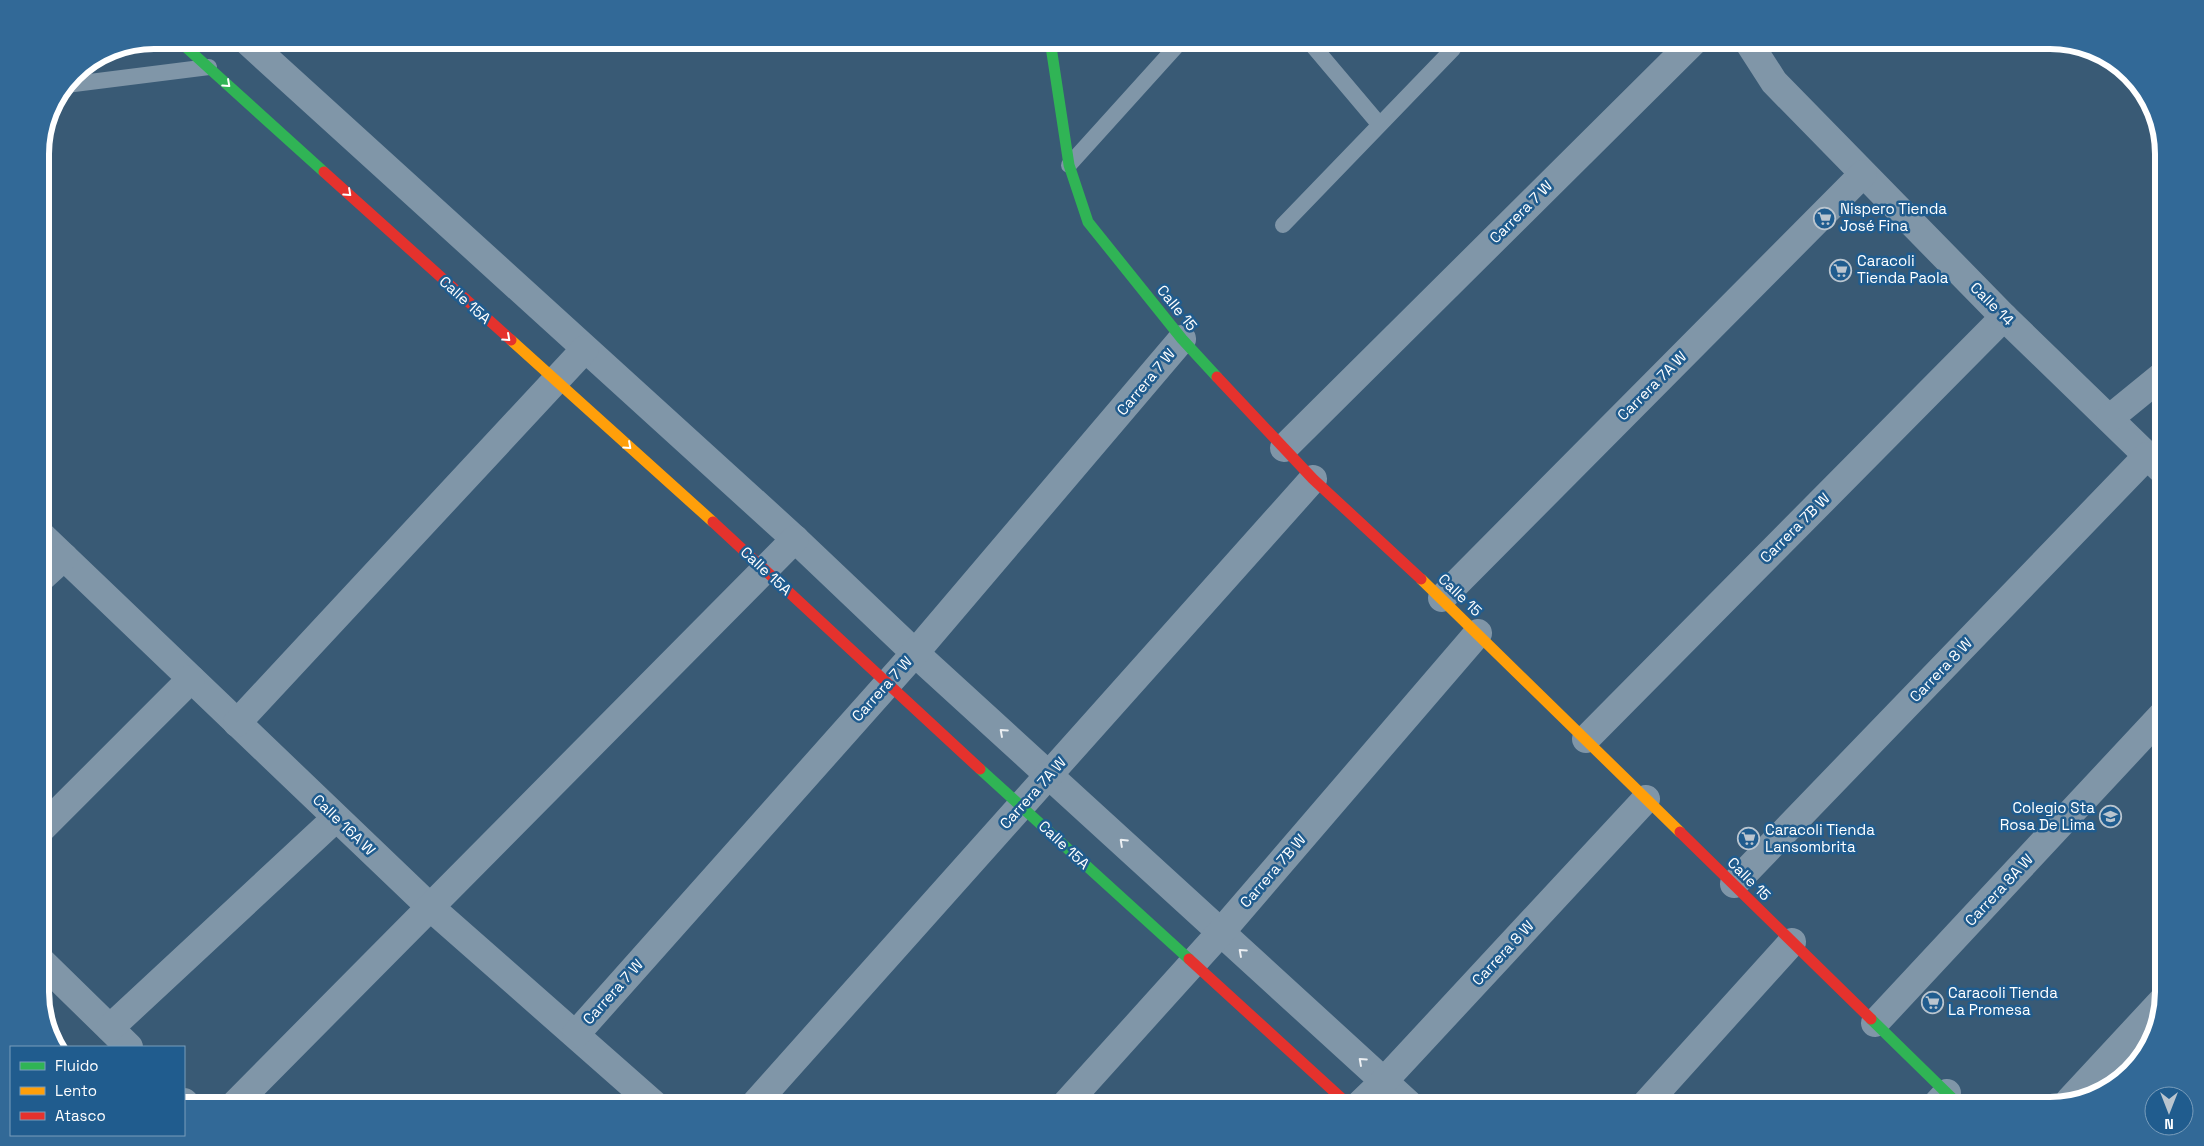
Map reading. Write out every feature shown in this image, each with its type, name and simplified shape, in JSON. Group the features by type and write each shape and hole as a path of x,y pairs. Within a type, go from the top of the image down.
{"street":[{"name":"Calle 15A","path":"188,49 765,570 887,684 1340,1097"},
{"path":"256,49 796,538 915,653 1050,774 1401,1097"},
{"name":"Calle 15","path":"1051,49 1069,165 1088,222 1182,339 1313,479 1442,598 1734,884 1875,1023 1942,1097"},
{"name":"Carrera 7 W","path":"1284,448 1686,49"},
{"name":"Calle 14","path":"1753,49 1774,82 1863,174 2004,317 2155,463"},
{"name":"Carrera 7A W","path":"1442,598 1863,174"},
{"name":"Carrera 7B W","path":"1586,739 2004,317"},
{"name":"Carrera 7 W","path":"576,1034 915,653 1182,339"},
{"path":"237,723 586,349"},
{"path":"2110,418 2155,381"},
{"name":"Carrera 8 W","path":"1734,884 2155,465"},
{"name":"Carrera 7A W","path":"761,1097 1313,479"},
{"path":"241,1097 796,538"},
{"name":"Calle 16A W","path":"49,542 430,907 646,1097"},
{"path":"49,570 64,556"},
{"name":"Carrera 7B W","path":"1072,1097 1221,932 1478,633"},
{"path":"49,821 191,679"},
{"name":"Carrera 8A W","path":"1875,1023 2155,724"},
{"name":"Carrera 8 W","path":"1367,1097 1646,798"},
{"path":"110,1028 336,818"},
{"path":"1652,1097 1792,942"},
{"path":"49,969 128,1046"},
{"path":"2075,1094 2153,1010"}],"lane":[{"path":"1069,165 1174,49"},
{"path":"1316,49 1380,124"},
{"path":"1283,225 1453,49"},
{"path":"76,83 209,67"}],"traffic: fast":[{"path":"188,49 324,172"},
{"path":"1051,49 1069,165 1088,222 1182,339 1217,377"},
{"path":"980,769 1189,959"},
{"path":"1871,1019 1951,1097"}],"traffic: slow":[{"path":"511,340 713,522"},
{"path":"1421,579 1680,832"}],"traffic: jam":[{"path":"324,172 511,340"},
{"path":"1217,377 1313,479 1421,579"},
{"path":"713,522 980,769"},
{"path":"1680,832 1871,1019"},
{"path":"1189,959 1340,1097"}],"place":[{"name":"Nispero Tienda José Fina","path":"1824,218"},
{"name":"Caracoli Tienda Paola","path":"1841,270"},
{"name":"Colegio Sta Rosa De Lima","path":"2111,817"},
{"name":"Caracoli Tienda Lansombrita","path":"1749,839"},
{"name":"Caracoli Tienda La Promesa","path":"1932,1002"}]}
